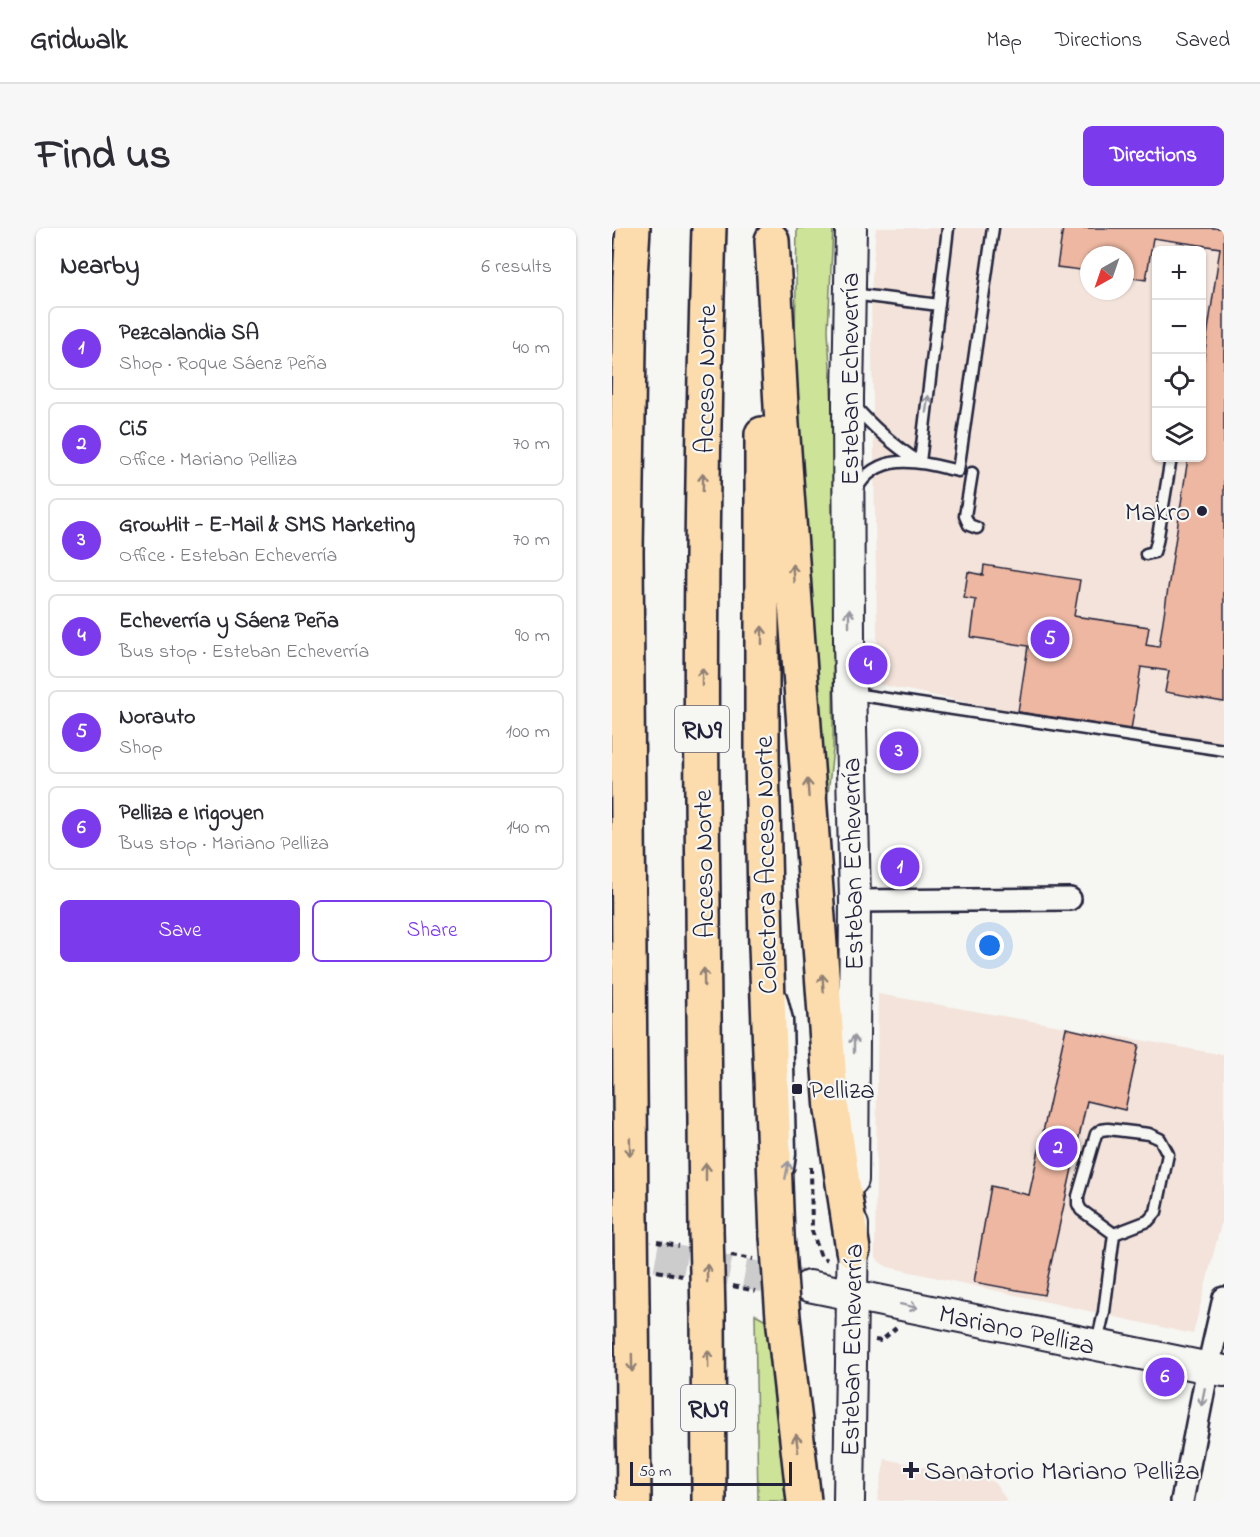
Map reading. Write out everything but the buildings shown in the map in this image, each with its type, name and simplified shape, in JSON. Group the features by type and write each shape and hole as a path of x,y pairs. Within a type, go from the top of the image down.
{"highway":[{"path":"633,228 626,541 634,1501"},
{"name":"Acceso Norte","path":"709,228 705,340 702,795 709,1501"},
{"path":"772,234 782,436 832,1110 852,1272"},
{"name":"Colectora Acceso Norte","path":"772,234 762,402 762,756 766,946 777,1232 783,1317 804,1501"}],"street":[{"name":"Esteban Echeverría","path":"849,1501 855,902 850,693 848,397 851,228"},
{"path":"855,902 1070,899"},
{"name":"Mariano Pelliza","path":"809,1287 852,1272 1096,1345 1216,1370"},
{"path":"1182,1501 1216,1370 1224,1299"}],"lane":[{"path":"920,462 948,228"},
{"path":"849,503 860,483 876,469 896,461 920,462 958,471 993,228"},
{"path":"849,294 939,305"},
{"path":"848,397 880,433 920,462"},
{"path":"1146,554 1154,552 1157,542 1170,462"},
{"path":"972,473 965,516 969,525 977,528"},
{"path":"850,693 1224,750"},
{"path":"1108,1129 1149,1134 1160,1139 1168,1154 1156,1212 1148,1221 1114,1234 1081,1210 1078,1204 1078,1196 1096,1134 1108,1129"},
{"path":"1096,1345 1104,1312 1114,1234"}],"path":[{"path":"811,1163 812,1231 821,1257 852,1272"}],"shaded area":[{"path":"876,228 1224,228 1224,755 878,684 871,292"},
{"path":"878,994 1224,1055 1224,1212 1193,1334 888,1267 875,1257"},
{"name":"Sanatorio Mariano Pelliza","path":"885,1459 993,1481 1006,1501 877,1501"}],"green space":[{"path":"797,228 833,228 828,330 834,445 833,749 827,803 840,1012 815,715 795,340"},
{"path":"755,1314 766,1320 787,1501 758,1501"}],"tunnel":[{"path":"612,1248 803,1285"}],"place":[{"name":"Makro","path":"1202,511"},
{"name":"Norauto","path":"1050,639"},
{"name":"Echeverría y Sáenz Peña","path":"868,665"},
{"name":"GrowHit - E-Mail & SMS Marketing","path":"899,751"},
{"name":"Pezcalandia SA","path":"900,867"},
{"name":"Pelliza","path":"797,1089"},
{"name":"Ci5","path":"1058,1148"},
{"name":"Pelliza e Irigoyen","path":"1165,1377"},
{"name":"Sanatorio Mariano Pelliza","path":"911,1470"}]}
